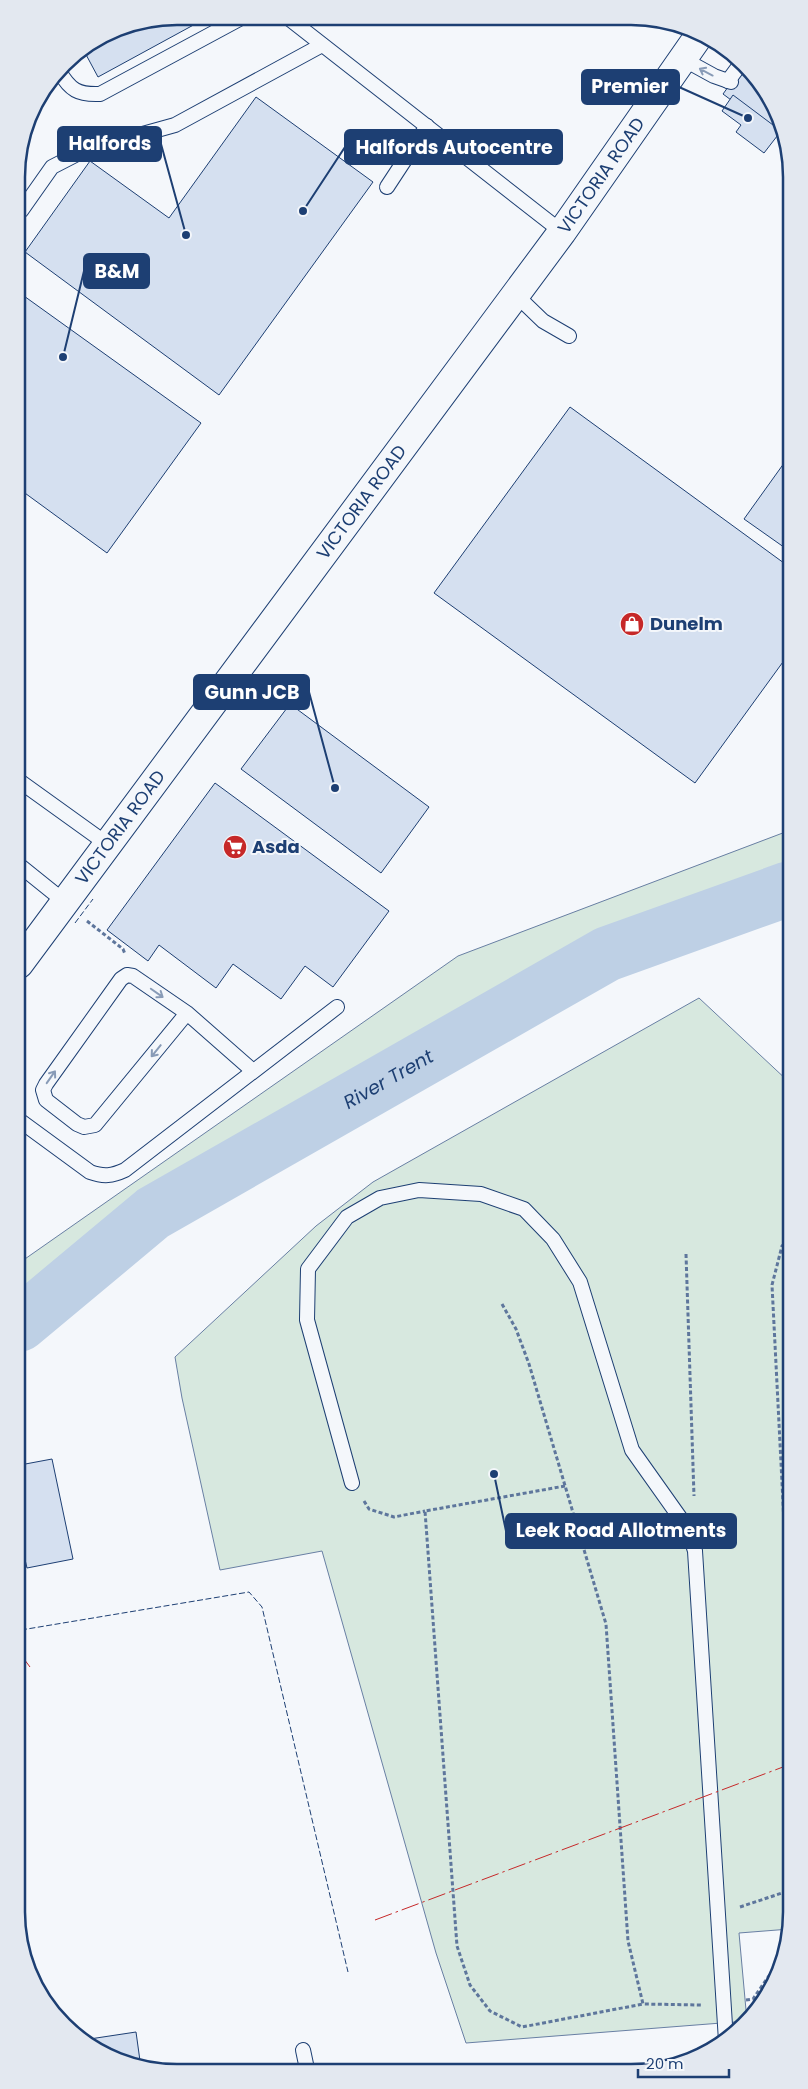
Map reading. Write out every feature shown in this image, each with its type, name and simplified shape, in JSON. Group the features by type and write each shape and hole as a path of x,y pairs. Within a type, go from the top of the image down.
{"main road":[{"name":"VICTORIA ROAD","path":"25,958 74,910 107,844 562,232 696,40"}],"lane":[{"path":"63,77 67,84 84,95 100,94 229,25"},
{"path":"296,25 562,232"},
{"path":"25,205 52,167 85,150 176,125 322,45"},
{"path":"682,59 730,82 738,70"},
{"path":"387,187 427,126"},
{"path":"515,294 543,321 570,336"},
{"path":"25,785 107,844"},
{"path":"25,871 74,910"},
{"path":"186,1013 95,1125 84,1127 77,1124 46,1100 44,1090 121,979 127,975 133,976 186,1013 253,1071"},
{"path":"25,1124 90,1172 102,1176 113,1175 125,1170 337,1007"},
{"path":"352,1483 307,1320 308,1269 347,1217 380,1198 419,1190 481,1194 524,1209 553,1239 580,1282 632,1450 688,1530 695,1551 725,2030"},
{"path":"304,2050 306,2064"}],"path":[{"path":"74,910 123,949 133,976"},
{"path":"783,1245 772,1285 783,1503"},
{"path":"686,1254 694,1501"},
{"path":"502,1304 516,1329 529,1364 606,1624 628,1941 643,2004"},
{"path":"352,1483 369,1509 394,1517 565,1486"},
{"path":"425,1511 456,1946 470,1985 490,2011 522,2027 643,2004 724,2006 753,1999 767,1978"},
{"path":"718,1914 783,1893"}],"shaded area":[{"path":"783,833 783,869 588,945 468,1005 160,1196 100,1240 25,1300 25,1259 458,956"},
{"path":"699,998 783,1076 783,1922 782,1930 739,1933 746,2011 735,2022 466,2043 436,1953 322,1551 220,1570 182,1398 175,1357 316,1226 373,1182"}],"building":[{"path":"193,25 98,77 86,55 101,45 128,33 147,28"},
{"path":"739,71 752,84 763,101 777,134 723,94"},
{"path":"733,95 773,125 777,136 764,153 736,132 741,125 722,111"},
{"path":"256,97 373,182 219,395 25,252 90,161 169,218"},
{"path":"25,297 201,423 107,553 25,493"},
{"name":"Dunelm","path":"570,407 783,562 783,662 695,783 434,593"},
{"path":"783,465 783,546 744,519"},
{"path":"290,704 429,807 381,873 241,769"},
{"name":"Asda","path":"215,783 389,911 333,987 305,966 281,999 233,964 216,988 159,945 148,961 107,930"},
{"path":"52,1459 73,1559 27,1568 25,1559 25,1464"},
{"path":"136,2032 140,2059 128,2056 93,2039"}],"waterway":[{"name":"River Trent","path":"25,1320 153,1213 607,954 783,891"}],"fence":[{"path":"75,923 93,899"},
{"path":"25,1629 249,1592 262,1607 348,1972"}],"power":[{"path":"25,1660 30,1667"},
{"path":"375,1920 783,1767"}],"place":[{"name":"Premier","path":"748,118"},
{"name":"Halfords Autocentre","path":"303,211"},
{"name":"Halfords","path":"186,235"},
{"name":"B&M","path":"63,357"},
{"name":"Dunelm","path":"632,624"},
{"name":"Gunn JCB","path":"335,788"},
{"name":"Asda","path":"235,847"},
{"name":"Leek Road Allotments","path":"494,1474"}]}
